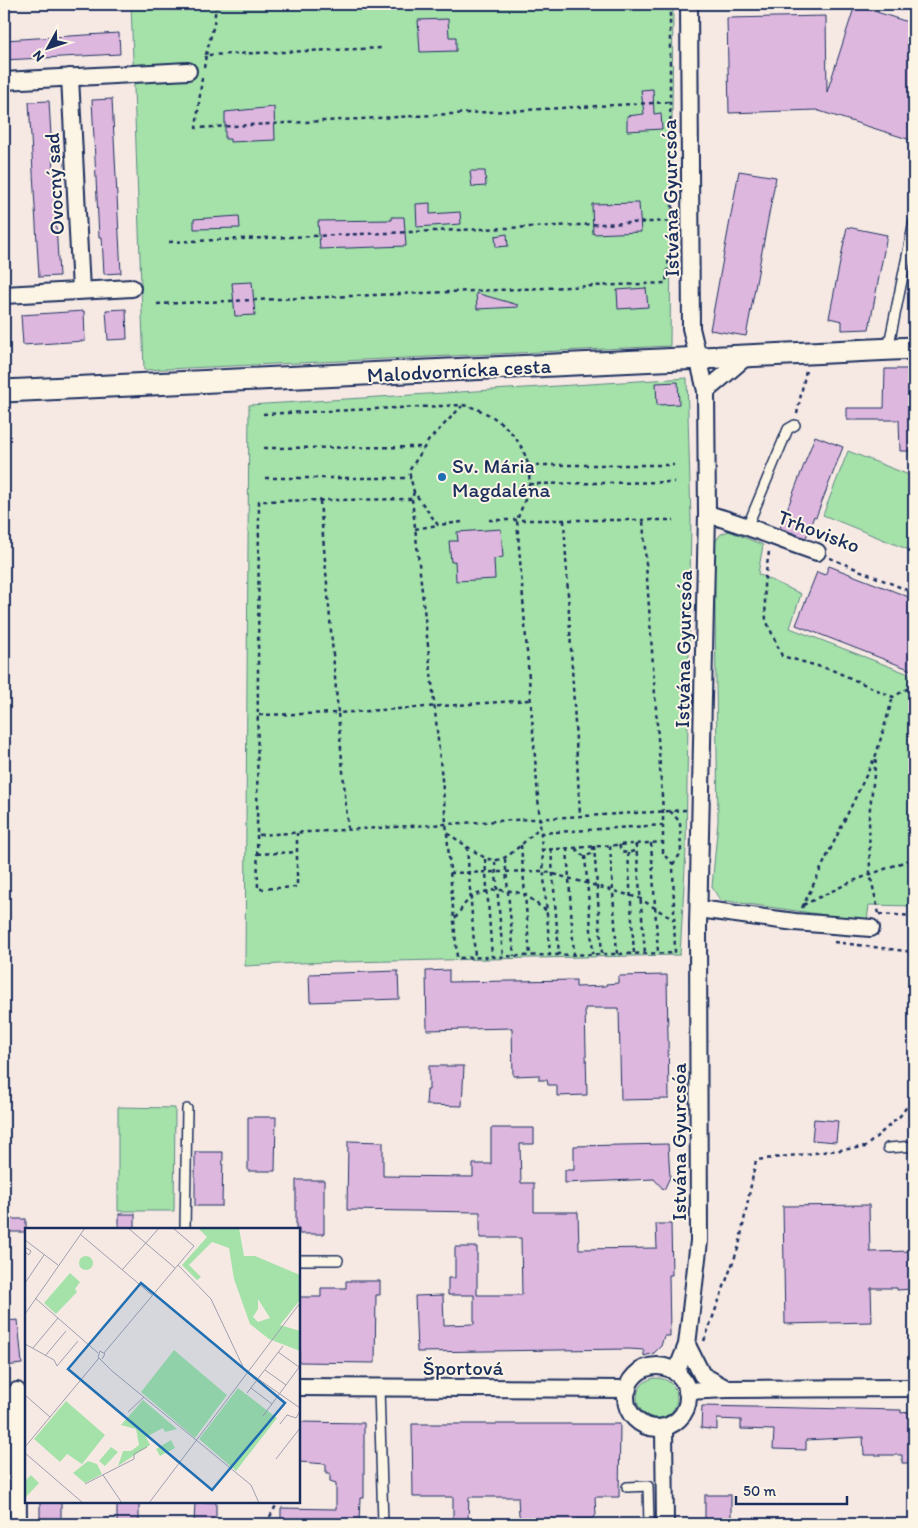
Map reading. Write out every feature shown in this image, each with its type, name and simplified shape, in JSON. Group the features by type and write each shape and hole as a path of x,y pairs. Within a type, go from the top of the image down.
{"street":[{"name":"Istvána Gyurcsóa","path":"676,1373 694,1347 700,1242 699,908 707,514 706,391 692,328 689,4"},
{"path":"4,81 188,71"},
{"name":"Ovocný sad","path":"70,77 81,290"},
{"path":"4,294 132,288"},
{"name":"Malodvornícka cesta","path":"4,391 914,348"},
{"path":"706,391 748,355"},
{"name":"Trhovisko","path":"707,514 748,525 771,537 817,552"},
{"path":"699,908 795,922 875,921"},
{"path":"694,1347 702,1375 727,1389"},
{"path":"647,1368 667,1368 676,1373 681,1378 687,1391 688,1399 683,1414 672,1425 664,1428 649,1427 635,1419 628,1405 628,1389 638,1373 647,1368"},
{"name":"Športová","path":"300,1387 628,1389"},
{"path":"687,1391 914,1388"},
{"path":"16,1390 18,1524"},
{"path":"664,1428 665,1524"}],"lane":[{"path":"888,349 914,222"},
{"path":"748,525 788,429 795,425"},
{"path":"186,1109 186,1228"},
{"path":"888,1148 914,1146"},
{"path":"300,1260 338,1260"},
{"path":"379,1388 383,1524"},
{"path":"627,1487 648,1486 649,1524"}],"path":[{"path":"216,4 214,24 206,55 196,128 670,102"},
{"path":"157,304 666,283 673,221 670,4"},
{"path":"206,55 383,48"},
{"path":"169,242 691,219"},
{"path":"795,425 807,364"},
{"path":"263,414 463,405 481,409 502,423 515,436 528,464 529,484 517,520 550,955"},
{"path":"438,525 414,492 409,472 424,447 463,405"},
{"path":"264,448 424,447"},
{"path":"528,464 674,465"},
{"path":"265,478 411,478"},
{"path":"529,484 675,482"},
{"path":"414,492 412,499 421,597 436,705 457,958 675,953 673,864 680,853 680,822 669,810"},
{"path":"297,833 297,887 258,889 259,501 412,499"},
{"path":"320,501 348,830"},
{"path":"489,520 674,520"},
{"path":"564,520 580,815"},
{"path":"643,520 663,811 664,854 673,864"},
{"path":"415,528 462,522"},
{"path":"771,537 764,585 766,620 782,656 832,670 894,697"},
{"name":"Trhovisko","path":"817,552 914,593"},
{"path":"914,685 894,697 876,755 802,906 870,874 914,858"},
{"path":"258,715 338,713 531,700"},
{"path":"876,755 869,816 870,874 875,921 914,916"},
{"path":"257,835 693,809"},
{"path":"540,833 663,825"},
{"path":"447,833 484,858 495,862 506,859 539,827"},
{"path":"651,842 658,953"},
{"path":"541,850 663,842"},
{"path":"619,845 622,852 628,853 634,851 636,844"},
{"path":"636,844 645,953"},
{"path":"521,845 530,956"},
{"path":"610,845 617,954"},
{"path":"467,846 475,957"},
{"path":"576,847 578,854 585,856 591,854 594,846"},
{"path":"594,846 602,954"},
{"path":"567,848 574,955"},
{"path":"551,849 559,955"},
{"path":"257,854 297,852"},
{"path":"628,853 634,954"},
{"path":"585,856 593,954"},
{"path":"484,858 492,957"},
{"path":"506,859 514,956"},
{"path":"495,862 503,956"},
{"path":"450,873 543,871 630,896 674,920"},
{"path":"454,919 470,898 487,891 509,890 525,895 546,910"},
{"path":"694,1347 739,1246 756,1160 865,1146 900,1116 914,1097"},
{"path":"266,1524 277,1503"}],"green space":[{"path":"131,4 673,4 670,346 144,370"},
{"path":"687,378 691,520 686,850 680,955 298,963 245,966 249,405"},
{"path":"848,451 914,477 914,552 823,515"},
{"path":"729,531 763,545 758,574 801,594 790,628 914,676 914,906 869,905 867,921 720,900 712,887 718,821 714,543 721,534"},
{"path":"118,1107 175,1108 174,1211 118,1211"},
{"path":"657,1378 671,1384 677,1398 671,1412 657,1418 643,1412 637,1398 643,1384"}],"building":[{"path":"855,5 914,24 914,141 816,110 729,113 727,18 826,16 827,92"},
{"path":"448,19 449,37 456,37 456,51 420,52 418,20"},
{"path":"119,33 120,54 4,60 4,40"},
{"path":"653,89 654,114 661,113 662,129 627,131 627,116 644,114 641,90"},
{"path":"112,99 121,273 104,274 102,237 99,237 92,100"},
{"path":"49,101 59,276 39,277 29,102"},
{"path":"274,107 275,140 230,142 230,139 225,139 225,112"},
{"path":"470,171 485,171 486,186 472,187"},
{"path":"739,171 776,177 746,336 710,330"},
{"path":"430,203 430,214 460,212 461,224 417,227 416,204"},
{"path":"639,203 641,232 593,234 592,204"},
{"path":"239,216 240,228 194,229 194,219"},
{"path":"392,217 404,217 406,246 320,249 318,221 392,220"},
{"path":"847,227 887,235 869,329 842,330 842,321 829,318"},
{"path":"507,234 508,246 496,247 495,236"},
{"path":"252,282 255,315 235,316 232,283"},
{"path":"646,288 648,307 618,309 617,290"},
{"path":"476,293 518,305 518,307 477,309"},
{"path":"126,309 127,339 108,340 106,310"},
{"path":"84,311 85,341 23,345 21,315"},
{"path":"885,369 914,369 914,428 911,428 911,451 900,451 899,420 847,420 847,408 884,408"},
{"path":"678,382 679,404 657,405 656,383"},
{"path":"815,436 843,447 806,538 780,528"},
{"path":"501,529 503,557 494,559 495,579 456,581 455,561 451,562 449,541 458,541 457,532"},
{"path":"829,566 914,599 914,671 796,625 817,572 825,575"},
{"path":"449,970 449,982 576,980 576,987 606,986 606,984 618,983 618,976 667,975 669,1099 621,1100 619,1008 585,1008 587,1095 557,1096 557,1085 548,1085 547,1080 539,1080 539,1075 513,1076 512,1028 427,1030 426,971"},
{"path":"398,971 399,999 310,1002 309,974"},
{"path":"429,1066 464,1066 462,1106 426,1105 427,1090 429,1090"},
{"path":"248,1117 276,1117 275,1171 248,1171"},
{"path":"814,1119 838,1121 836,1142 812,1140"},
{"path":"491,1128 534,1128 534,1144 520,1144 521,1183 534,1183 534,1212 578,1212 579,1249 657,1248 656,1224 671,1224 672,1275 669,1275 670,1336 664,1336 661,1346 654,1353 644,1356 644,1350 629,1349 417,1352 415,1296 443,1295 444,1325 474,1324 474,1295 448,1295 448,1278 455,1278 455,1247 477,1247 477,1295 522,1295 521,1238 480,1238 480,1212 347,1210 348,1141 383,1142 383,1176 473,1177 473,1164 491,1164"},
{"path":"668,1144 670,1177 664,1190 654,1179 565,1183 565,1170 574,1170 574,1146"},
{"path":"195,1152 223,1152 222,1206 195,1206"},
{"path":"296,1180 324,1180 324,1234 300,1234 300,1228 296,1228"},
{"path":"869,1205 870,1252 914,1251 914,1287 912,1289 897,1290 897,1288 871,1288 872,1322 785,1324 783,1206"},
{"path":"119,1214 135,1214 135,1228 119,1228"},
{"path":"4,1219 26,1219 25,1232 4,1232"},
{"path":"346,1281 380,1281 380,1295 376,1295 375,1363 300,1362 300,1297 321,1297 321,1288 346,1288"},
{"path":"18,1320 22,1364 4,1366 4,1321"},
{"path":"702,1406 901,1410 901,1413 910,1412 910,1448 914,1448 914,1463 902,1463 902,1455 864,1455 863,1437 806,1440 806,1450 773,1449 774,1430 741,1429 741,1420 717,1419 717,1430 701,1428"},
{"path":"300,1422 364,1423 364,1498 360,1498 359,1524 281,1524 281,1508 336,1509 336,1483 330,1481 330,1473 326,1473 326,1464 300,1462"},
{"path":"412,1424 620,1424 619,1497 595,1497 596,1515 592,1519 578,1519 579,1524 536,1524 536,1519 522,1519 519,1515 518,1497 469,1497 468,1520 464,1523 457,1523 453,1520 453,1497 413,1497"},
{"path":"705,1495 731,1495 731,1521 705,1521"},
{"path":"40,1503 61,1503 61,1524 40,1524"},
{"path":"117,1503 139,1503 139,1524 117,1524"},
{"path":"195,1503 216,1503 216,1524 194,1524"}],"place":[{"name":"Sv. Mária Magdaléna","path":"442,477"}]}
